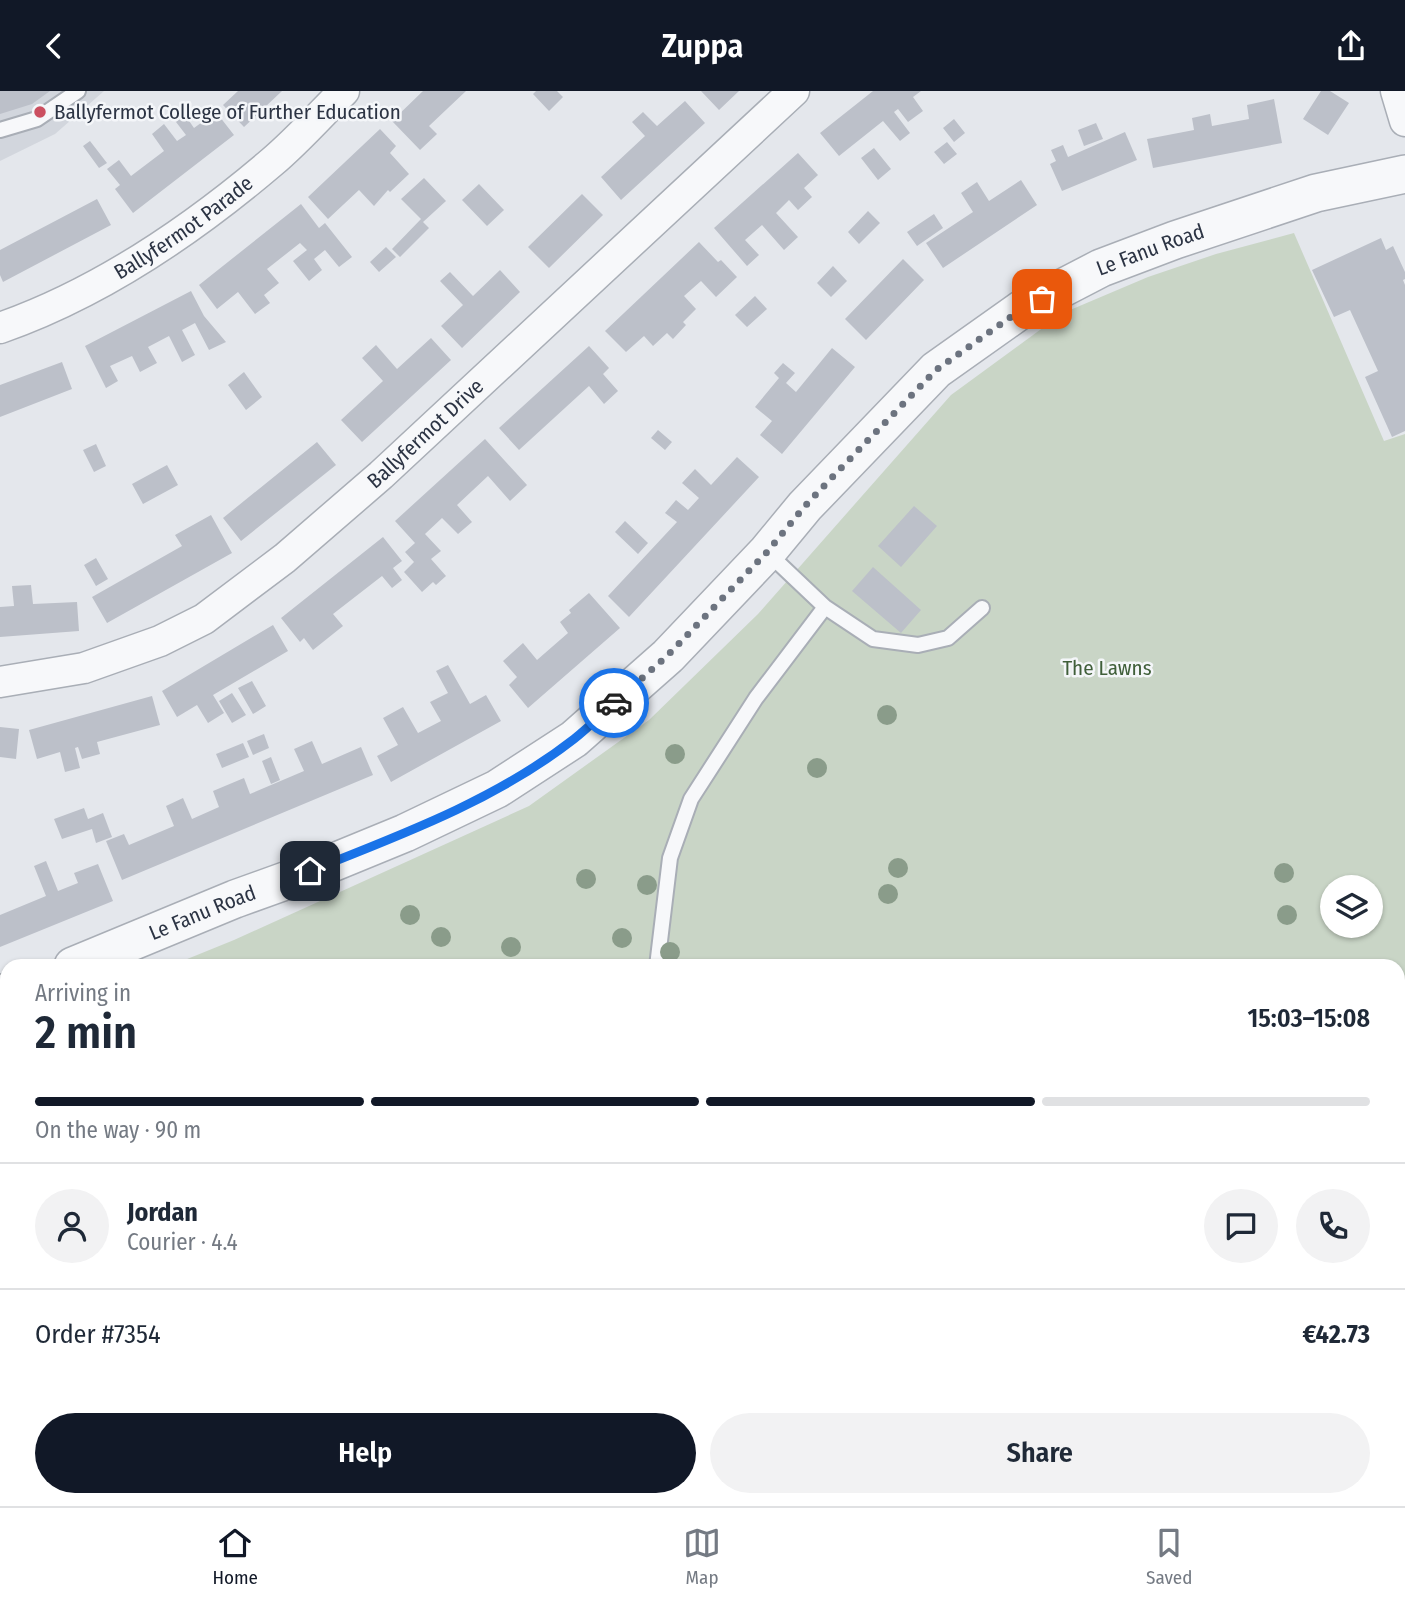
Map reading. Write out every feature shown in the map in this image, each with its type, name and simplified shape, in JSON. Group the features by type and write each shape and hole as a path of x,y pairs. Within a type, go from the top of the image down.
{"street":[{"name":"Ballyfermot Parade","path":"0,328 28,318 116,275 199,221 274,161 344,91"},
{"name":"Ballyfermot Drive","path":"0,682 84,668 160,641 204,619 285,558 381,475 793,91"},
{"path":"1396,91 1405,121"},
{"name":"Le Fanu Road","path":"90,959 405,833 497,789 574,739 667,656 767,552 805,506 936,370 1022,309 1101,268 1175,240 1317,194 1405,174"}],"lane":[{"path":"0,131 37,119 78,91"},
{"path":"767,552 825,607 873,639 918,645 948,638 982,608"},
{"path":"658,959 670,858 691,799 756,698 825,607"}],"shaded area":[{"name":"Ballyfermot College of Further Education","path":"0,91 104,91 55,134 0,161"}],"green space":[{"name":"The Lawns","path":"1294,233 1384,441 1405,434 1405,959 187,959 529,806 649,720 758,614 951,395 1063,313 1148,277 1216,254"}],"building":[{"path":"0,91 50,91 32,104 0,114"},
{"path":"238,91 282,91 244,127 223,105"},
{"path":"423,91 466,91 429,126 437,134 420,150 392,121"},
{"path":"536,91 557,91 563,97 549,111 533,94"},
{"path":"701,91 739,91 719,110"},
{"path":"873,91 921,91 913,97 923,111 908,122 898,109 894,112 910,133 900,141 883,121 839,156 820,133"},
{"path":"1321,91 1330,91 1349,103 1328,135 1303,119"},
{"path":"1274,99 1282,143 1153,168 1147,139 1194,130 1192,118 1210,114 1212,126 1249,119 1247,105"},
{"path":"685,101 705,123 621,200 601,177 645,136 632,122 643,112 657,126"},
{"path":"216,112 234,135 133,213 115,189 120,185 107,169 119,160 131,176 164,151 152,134 164,124 177,141 186,135 176,122 185,115 194,128"},
{"path":"954,119 965,133 954,142 943,128"},
{"path":"1096,123 1103,139 1084,146 1078,130"},
{"path":"380,129 396,146 390,153 409,174 390,192 388,190 374,206 359,190 328,219 308,197"},
{"path":"1125,132 1137,160 1062,191 1050,164 1056,161 1051,150 1063,145 1068,157"},
{"path":"90,141 107,163 99,168 83,146"},
{"path":"947,142 957,154 944,164 934,152"},
{"path":"874,148 891,169 878,180 861,158"},
{"path":"798,153 818,175 804,188 812,197 798,210 789,200 776,213 798,237 784,250 762,225 745,240 759,255 747,266 714,228"},
{"path":"424,178 446,201 423,222 429,228 400,257 392,249 421,219 401,199"},
{"path":"1021,180 1037,205 943,268 926,243 973,212 961,193 977,182 989,201"},
{"path":"479,184 504,210 487,226 462,200"},
{"path":"582,194 603,215 549,268 528,247"},
{"path":"97,199 111,225 3,282 0,275 0,250"},
{"path":"301,204 319,228 325,223 352,257 339,267 325,250 314,259 322,270 309,281 293,261 307,250 300,243 267,269 279,283 264,295 270,303 255,314 238,292 217,309 199,285"},
{"path":"868,211 880,223 859,244 848,232"},
{"path":"934,214 943,228 917,246 907,232"},
{"path":"1381,238 1386,250 1393,246 1405,272 1405,431 1392,437 1365,377 1378,371 1350,310 1334,317 1312,270"},
{"path":"699,242 737,277 716,297 701,281 684,296 696,309 683,322 686,325 673,339 667,333 653,346 644,336 626,352 605,331"},
{"path":"386,247 396,257 379,272 370,262"},
{"path":"903,259 924,280 866,340 845,319"},
{"path":"833,266 847,281 831,297 817,283"},
{"path":"500,270 520,292 462,348 441,326 463,305 440,281 450,272 473,296"},
{"path":"191,291 204,316 226,342 209,350 195,323 182,330 195,355 182,362 169,336 148,347 157,363 140,372 132,356 110,366 118,381 106,388 85,346"},
{"path":"755,296 767,309 747,327 735,315"},
{"path":"431,338 451,360 362,442 341,420 383,381 362,358 376,345 397,369"},
{"path":"589,346 609,368 603,374 618,391 604,404 589,386 519,450 499,428"},
{"path":"832,348 855,367 782,454 760,435 772,421 755,407 779,378 774,373 783,363 795,373 786,383 796,392"},
{"path":"62,362 72,389 0,417 0,385"},
{"path":"244,372 262,397 246,410 228,385"},
{"path":"658,430 672,442 665,450 651,438"},
{"path":"485,439 527,485 510,501 488,476 457,505 472,522 458,534 442,518 425,534 441,551 431,559 446,576 436,585 433,582 422,592 404,572 414,562 405,552 415,543 395,521"},
{"path":"317,442 336,465 241,541 223,518"},
{"path":"96,444 106,466 94,472 83,450"},
{"path":"737,457 759,477 629,617 608,596 677,522 665,513 676,500 688,510 699,498 682,483 695,469 711,485"},
{"path":"167,465 178,485 143,504 132,484"},
{"path":"914,506 937,526 901,567 878,546"},
{"path":"211,515 232,553 107,623 92,597 182,546 175,535"},
{"path":"625,521 648,543 638,554 615,532"},
{"path":"383,537 402,561 393,568 402,580 392,588 382,576 333,614 343,626 313,650 304,638 300,642 281,618"},
{"path":"96,558 108,579 96,586 84,565"},
{"path":"873,567 921,610 901,633 852,591"},
{"path":"31,585 33,604 77,602 79,631 0,637 0,607 14,606 12,586"},
{"path":"589,593 620,628 528,708 509,685 517,677 503,661 523,643 537,660 568,633 560,622 571,613 569,610"},
{"path":"273,625 288,651 213,695 224,713 208,723 197,705 177,717 162,691"},
{"path":"448,665 470,704 486,695 501,721 391,782 377,756 398,745 383,718 403,707 418,733 441,721 430,702 448,693 436,671"},
{"path":"252,681 266,706 253,714 238,688"},
{"path":"232,693 246,715 232,723 219,701"},
{"path":"152,696 160,725 97,742 100,754 82,759 78,747 75,748 80,768 65,772 60,752 37,759 29,730"},
{"path":"0,727 19,729 16,759 0,757"},
{"path":"264,734 269,748 253,755 247,741"},
{"path":"312,741 322,764 361,747 373,775 122,880 106,841 124,834 129,845 174,826 166,806 183,798 192,819 219,807 213,791 244,778 250,794 304,771 294,749"},
{"path":"243,743 249,757 222,768 216,754"},
{"path":"271,757 280,780 271,784 262,761"},
{"path":"84,808 88,819 103,813 112,837 96,843 92,829 62,839 54,819"},
{"path":"46,861 58,891 78,883 74,873 98,864 113,901 0,947 0,915 46,896 34,866"}],"way so far":[{"path":"614,703 667,656 767,552 805,506 936,370 1022,309 1042,299"}],"place":[{"name":"Ballyfermot College of Further Education","path":"40,112"}],"route":[{"path":"310,871 405,833 497,789 574,739 614,703"}]}
